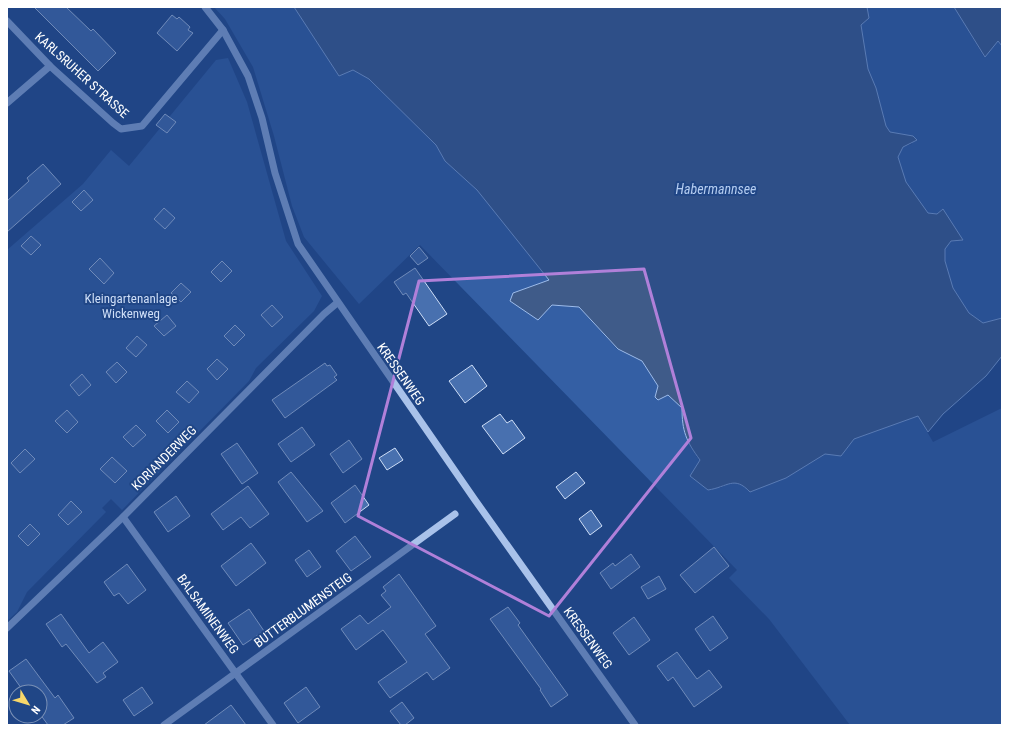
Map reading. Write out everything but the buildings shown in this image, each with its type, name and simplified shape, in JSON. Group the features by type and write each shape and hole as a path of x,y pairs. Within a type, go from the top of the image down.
{"street":[{"name":"KRESSENWEG","path":"205,7 223,30 248,76 262,118 275,173 298,244 337,303 475,500 635,725"},
{"name":"KARLSRUHER STRASSE","path":"7,20 50,66 121,129 142,126 223,30"},
{"path":"7,103 50,66"},
{"name":"KORIANDERWEG","path":"7,628 123,517 324,314 337,303"},
{"name":"BUTTERBLUMENSTEIG","path":"164,725 455,514"},
{"name":"BALSAMINENWEG","path":"123,517 273,725"}],"highlighted area":[{"path":"644,269 691,438 549,616 358,516 419,281"}],"green space":[{"path":"214,7 294,7 339,76 353,70 369,79 436,145 445,161 477,190 549,280 513,293 552,305 579,307 617,349 642,361 658,386 658,400 668,395 682,408 685,432 689,442 699,460 720,488 732,482 742,483 786,478 825,454 841,456 854,439 918,416 933,442 1002,408 1002,725 850,725 769,619 729,578 737,570 420,245 359,304 304,237 292,206 274,136 253,67 225,19"},
{"path":"867,7 954,7 984,57 998,41 1002,46 1002,318 983,323 969,313 953,288 945,261 945,249 951,241 962,240 942,209 937,214 928,213 906,182 898,158 903,147 912,144 913,136 890,132 886,126 876,88 868,69 861,25 869,18"},
{"name":"Kleingartenanlage Wickenweg","path":"228,58 247,102 286,241 322,296 314,311 256,368 249,381 122,510 111,499 102,508 106,512 27,592 17,612 7,621 7,250 83,184 111,150 129,166 216,60"}],"water":[{"name":"Habermannsee","path":"294,7 867,7 869,18 861,25 868,69 876,88 886,126 890,132 913,136 917,140 903,147 898,157 906,182 928,213 937,214 943,209 963,240 951,241 945,249 945,261 953,288 969,313 983,323 1002,318 1002,356 986,376 943,414 928,432 918,416 854,439 841,456 825,454 786,478 750,492 740,484 735,483 708,490 690,476 700,460 691,447 686,436 682,408 668,395 658,400 655,397 658,386 642,361 618,349 579,307 552,305 538,320 510,301 513,293 549,280 477,190 445,161 436,145 369,79 353,70 339,76"},
{"path":"954,7 1002,7 1002,46 998,41 985,57"}]}
